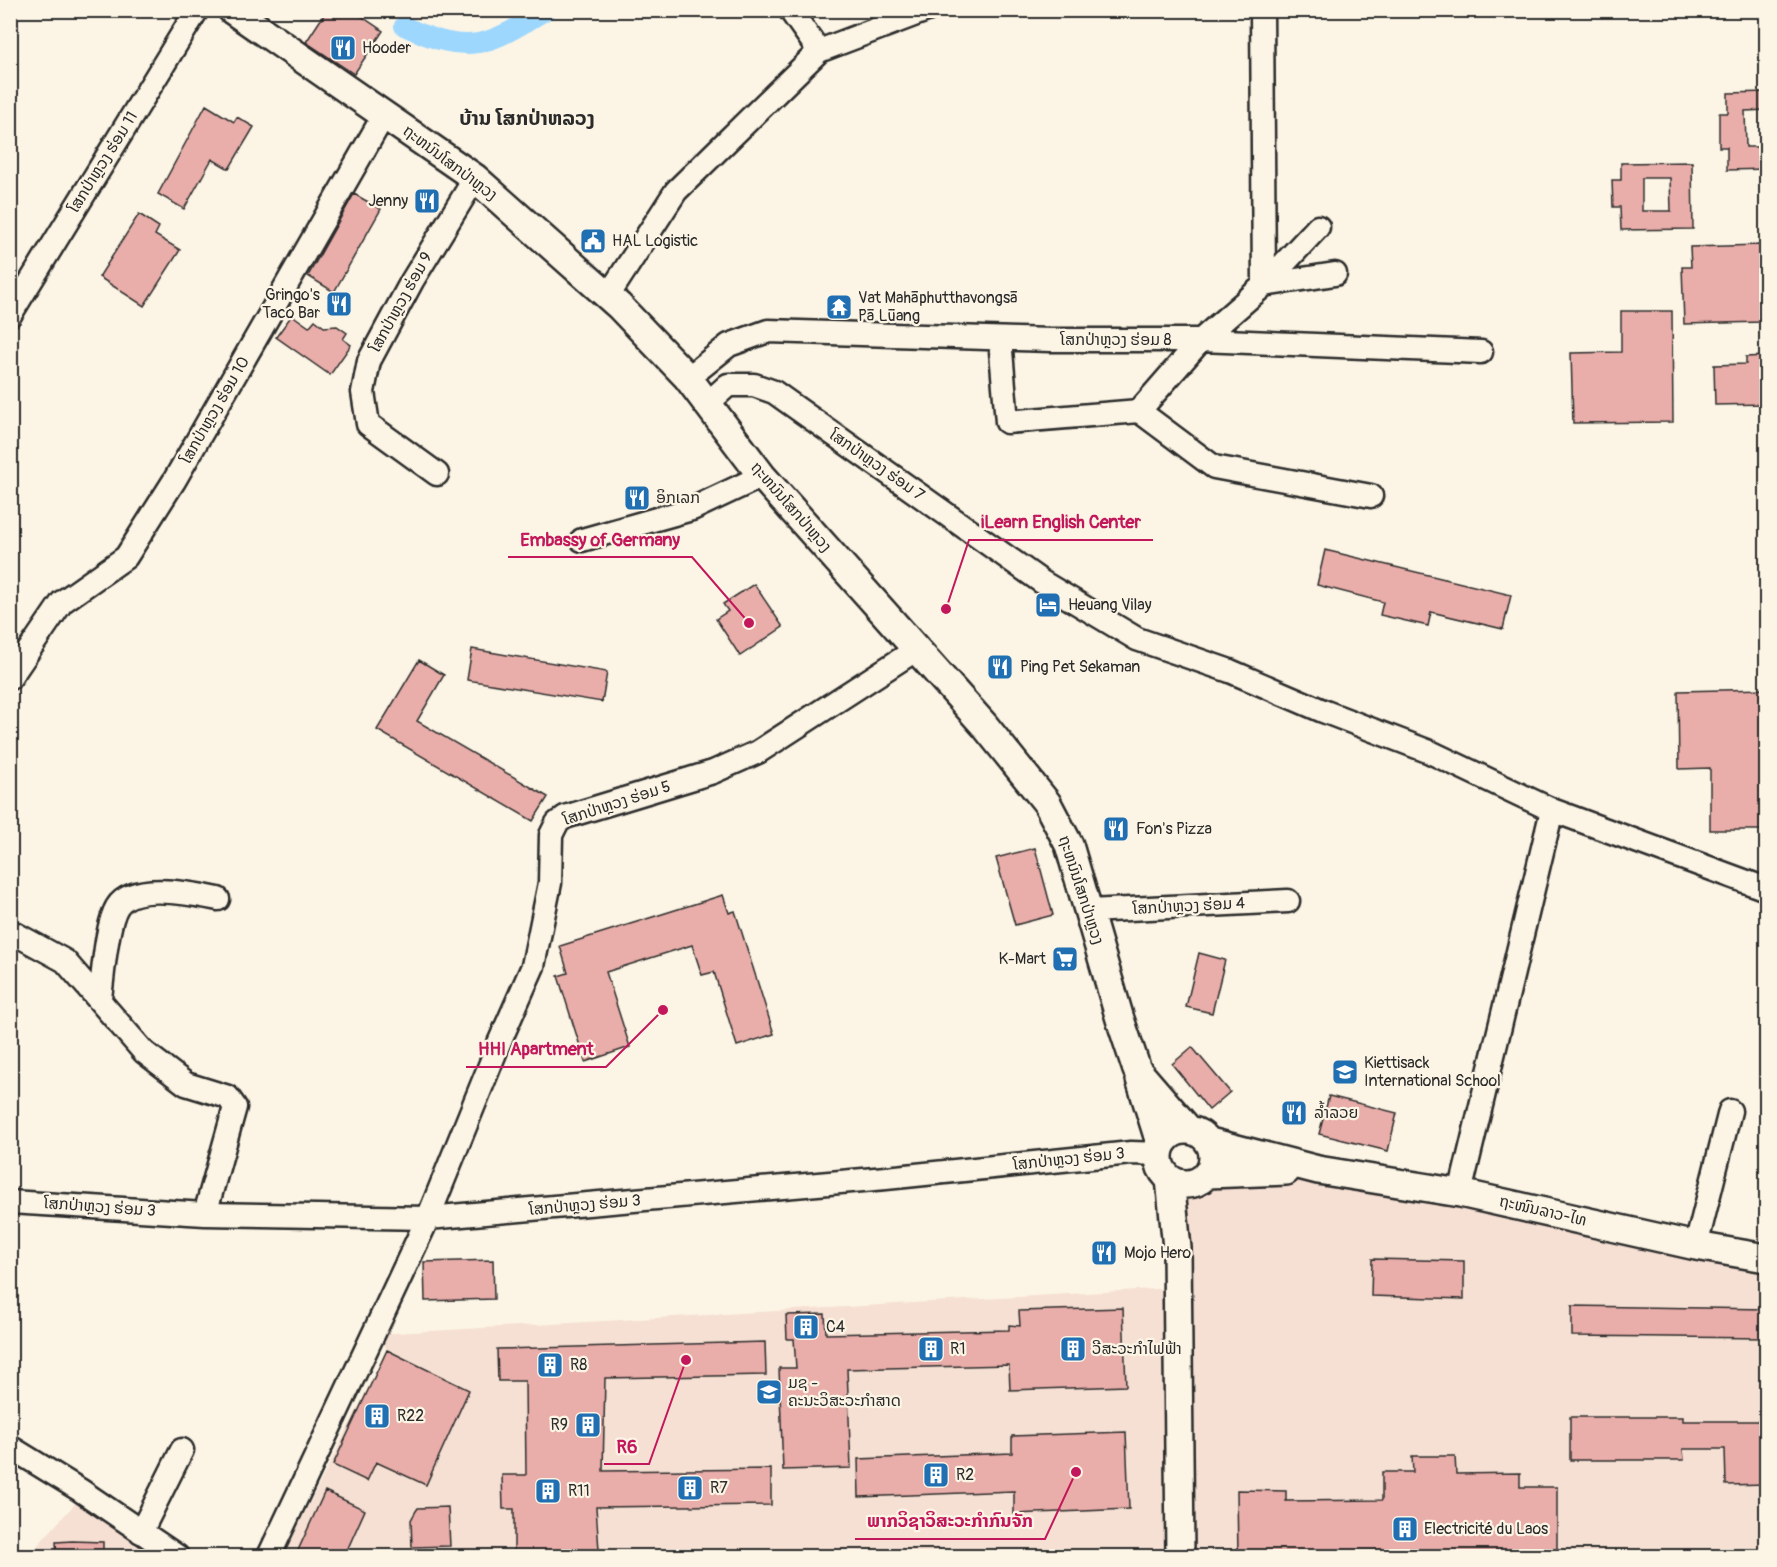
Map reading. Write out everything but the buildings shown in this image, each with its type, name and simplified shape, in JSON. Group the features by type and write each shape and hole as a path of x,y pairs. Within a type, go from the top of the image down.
{"street":[{"name":"ໂສກປ່າຫຼວງ ຮ່ອມ 11","path":"10,315 197,10"},
{"name":"ຖະຫນົນໂສກປ່າຫຼວງ","path":"232,10 476,178 608,296 688,378 762,476 1005,748 1047,803 1069,845 1137,1070 1199,1136"},
{"path":"790,10 819,51"},
{"path":"608,296 676,191 819,51 927,10"},
{"path":"1262,10 1264,285"},
{"name":"ໂສກປ່າຫຼວງ ຮ່ອມ 10","path":"10,678 62,602 126,557 174,481 384,115"},
{"name":"ໂສກປ່າຫຼວງ ຮ່ອມ 9","path":"437,474 368,424 363,392 369,360 384,329 476,178"},
{"path":"1139,411 1201,340 1264,285 1318,227"},
{"path":"1264,285 1335,274"},
{"name":"ໂສກປ່າຫຼວງ ຮ່ອມ 8","path":"688,378 729,345 768,331 1000,339 1201,340 1480,352"},
{"path":"1000,339 1006,422 1139,411 1214,467 1371,496"},
{"name":"ໂສກປ່າຫຼວງ ຮ່ອມ 7","path":"707,404 728,385 754,385 774,392 1041,582 1137,639 1230,671 1323,711 1430,752 1552,810"},
{"path":"582,540 692,509 762,476"},
{"name":"ໂສກປ່າຫຼວງ ຮ່ອມ 5","path":"428,1218 498,1043 533,966 550,883 551,835 557,823 565,817 713,772 758,752 917,649"},
{"path":"1460,1193 1552,810 1767,890"},
{"path":"100,998 112,918 117,905 133,895 150,891 183,892 218,899"},
{"name":"ໂສກປ່າຫຼວງ ຮ່ອມ 4","path":"1089,911 1288,901"},
{"path":"10,931 65,961 100,998 144,1052 186,1084 228,1097 235,1107 206,1214"},
{"path":"1137,1070 1160,1150 1160,1164 1191,1178"},
{"path":"1696,1246 1730,1111"},
{"path":"1160,1150 1171,1134 1199,1136 1214,1158 1191,1178 1177,1248 1180,1557"},
{"name":"ຖະໜົນລາວ-ໄທ","path":"1199,1136 1318,1170 1460,1193 1696,1246 1767,1257"},
{"name":"ໂສກປ່າຫຼວງ ຮ່ອມ 3","path":"10,1202 206,1214 428,1218 886,1178 1160,1150"},
{"name":"ຖະໜົນລາວ-ໄທ","path":"1191,1178 1318,1170"},
{"path":"269,1557 428,1218"},
{"path":"10,1447 80,1490 177,1557"},
{"path":"141,1532 182,1450"}],"shaded area":[{"name":"Electricité du Laos","path":"1209,1150 1766,1264 1766,1556 1187,1556 1181,1282 1186,1169 1198,1166"},
{"name":"ມຊ - ຄະນະວິສະວະກຳສາດ","path":"1171,1288 1174,1556 283,1556 387,1350 379,1334"},
{"path":"81,1497 168,1556 28,1556"}],"waterway":[{"path":"404,26 446,42 478,43 508,32 546,10"}],"place":[{"name":"Hooder","path":"343,48"},
{"name":"Jenny","path":"427,201"},
{"name":"HAL Logistic","path":"593,241"},
{"name":"Gringo's Taco Bar","path":"339,304"},
{"name":"Vat Mahāphutthavongsā Pā Lūang","path":"839,307"},
{"name":"ອິກເລກ","path":"637,498"},
{"name":"Heuang Vilay","path":"1048,605"},
{"name":"iLearn English Center","path":"946,609"},
{"name":"Embassy of Germany","path":"749,623"},
{"name":"Ping Pet Sekaman","path":"1000,667"},
{"name":"Fon's Pizza","path":"1116,829"},
{"name":"K-Mart","path":"1065,959"},
{"name":"HHI Apartment","path":"663,1010"},
{"name":"Kiettisack International School","path":"1345,1072"},
{"name":"ລ້ຳລວຍ","path":"1294,1113"},
{"name":"Mojo Hero","path":"1104,1253"},
{"name":"C4","path":"806,1327"},
{"name":"R1","path":"931,1349"},
{"name":"ວີສະວະກຳໄຟຟ້າ","path":"1073,1349"},
{"name":"R6","path":"686,1360"},
{"name":"R8","path":"550,1365"},
{"name":"ມຊ - ຄະນະວິສະວະກຳສາດ","path":"769,1392"},
{"name":"R22","path":"377,1416"},
{"name":"R9","path":"588,1425"},
{"name":"ພາກວິຊາວິສະວະກຳກົນຈັກ","path":"1076,1472"},
{"name":"R2","path":"936,1475"},
{"name":"R7","path":"690,1488"},
{"name":"R11","path":"548,1491"},
{"name":"Electricité du Laos","path":"1405,1529"}],"district":[{"name":"ບ້ານ ໂສກປ່າຫລວງ","path":"527,118"}]}
